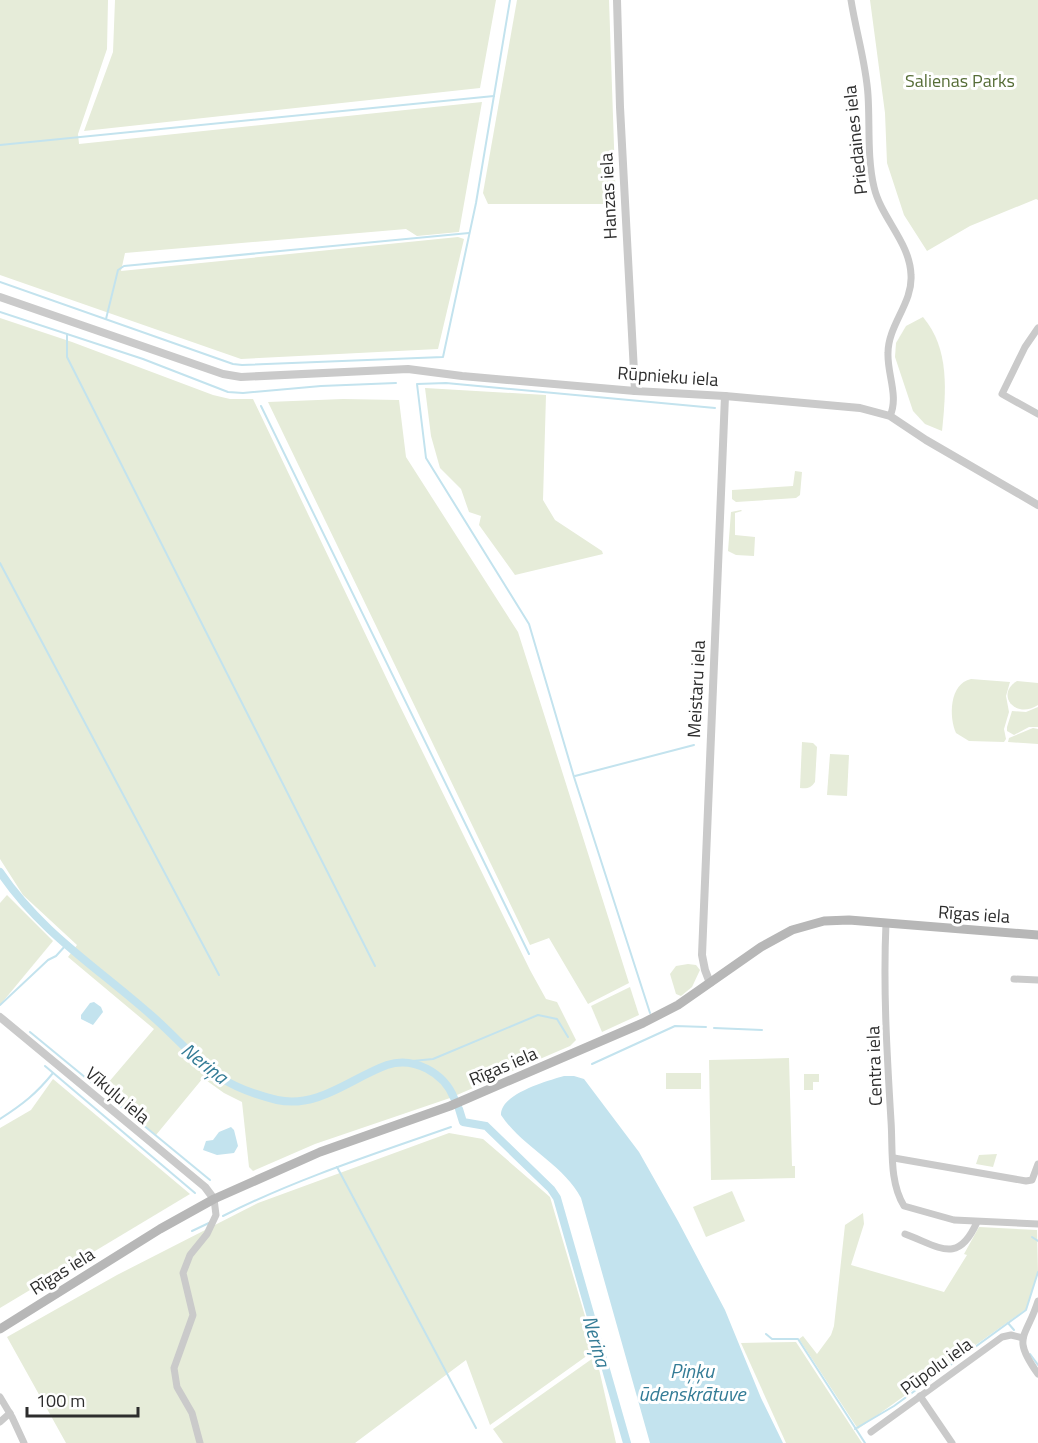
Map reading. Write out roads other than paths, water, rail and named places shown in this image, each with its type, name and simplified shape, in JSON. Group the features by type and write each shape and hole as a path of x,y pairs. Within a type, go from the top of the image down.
{"main road":[{"name":"Rīgas iela","path":"0,1329 160,1229 214,1199 320,1152 450,1106 622,1032 678,1005 767,944 792,930 834,920 1038,935"}],"street":[{"name":"Hanzas iela","path":"617,0 635,391"},
{"name":"Priedaines iela","path":"851,0 868,93 873,184 880,206 905,252 911,275 908,296 889,341 888,362 894,403 890,416"},
{"name":"Rūpnieku iela","path":"0,297 232,376 408,369 635,391 860,408 890,416"},
{"path":"1038,328 1025,347 1002,394 1038,414"},
{"name":"Meistaru iela","path":"710,983 702,955 725,396"},
{"path":"890,416 934,445 1038,504"},
{"name":"Centra iela","path":"886,924 887,1053 896,1186 904,1206 954,1220 977,1222"},
{"path":"1014,979 1038,980"},
{"name":"Vīkuļu iela","path":"0,1017 205,1187 214,1199"},
{"path":"894,1158 1026,1180 1032,1180 1038,1164"},
{"path":"200,1443 192,1413 177,1387 174,1368 193,1315 183,1273 190,1255 207,1234 216,1215 214,1199"},
{"path":"905,1234 947,1250 960,1248 970,1238 977,1222 1038,1224"},
{"path":"1038,1301 1023,1338 1022,1347 1025,1356 1038,1374"},
{"name":"Pūpolu iela","path":"871,1432 1002,1337 1011,1335 1023,1338"},
{"path":"920,1396 952,1443"},
{"path":"0,1397 24,1443"},
{"path":"0,1422 10,1413"}],"water":[{"path":"94,1002 101,1007 103,1012 93,1025 81,1019 81,1015 90,1003"},
{"name":"Piņķu ūdenskrātuve","path":"564,1076 584,1079 639,1152 725,1310 761,1398 783,1443 650,1443 581,1198 564,1175 520,1137 501,1115 508,1101 516,1095 536,1085"},
{"path":"231,1127 238,1146 234,1153 217,1155 203,1150 206,1141 213,1140 219,1132"}],"waterway":[{"path":"0,282 233,364 443,357 476,203 510,0"},
{"path":"0,145 494,96"},
{"path":"106,319 118,270 124,266 469,233"},
{"path":"0,312 143,359 228,392 243,393 321,386 396,383"},
{"path":"67,334 67,357 375,966"},
{"path":"650,1013 574,777 529,624 426,458 417,384 446,383 715,408"},
{"path":"261,406 529,954"},
{"path":"0,563 219,975"},
{"path":"575,776 694,745"},
{"name":"Neriņa","path":"0,872 33,913 51,931 151,1015 201,1062 232,1084 277,1100 292,1102 334,1091 387,1065 407,1063 436,1074 454,1098"},
{"path":"0,1005 66,945"},
{"path":"402,1062 433,1059 538,1015 557,1019 568,1037"},
{"path":"592,1064 675,1026 706,1027"},
{"path":"714,1028 762,1030"},
{"path":"30,1032 210,1180"},
{"path":"45,1066 195,1193"},
{"path":"0,1119 29,1098 53,1073"},
{"name":"Neriņa","path":"459,1109 463,1122 486,1126 551,1189 557,1198 627,1443"},
{"path":"223,1216 307,1179 451,1127"},
{"path":"337,1167 476,1428"},
{"path":"192,1231 211,1222"},
{"path":"1032,1237 1038,1241"},
{"path":"855,1429 894,1406 1026,1310 1038,1272"},
{"path":"1008,1323 1014,1330"},
{"path":"766,1334 772,1339 798,1339 865,1443"},
{"path":"1030,1354 1038,1365"}],"park label":[{"name":"Salienas Parks","path":"960,80"}]}
